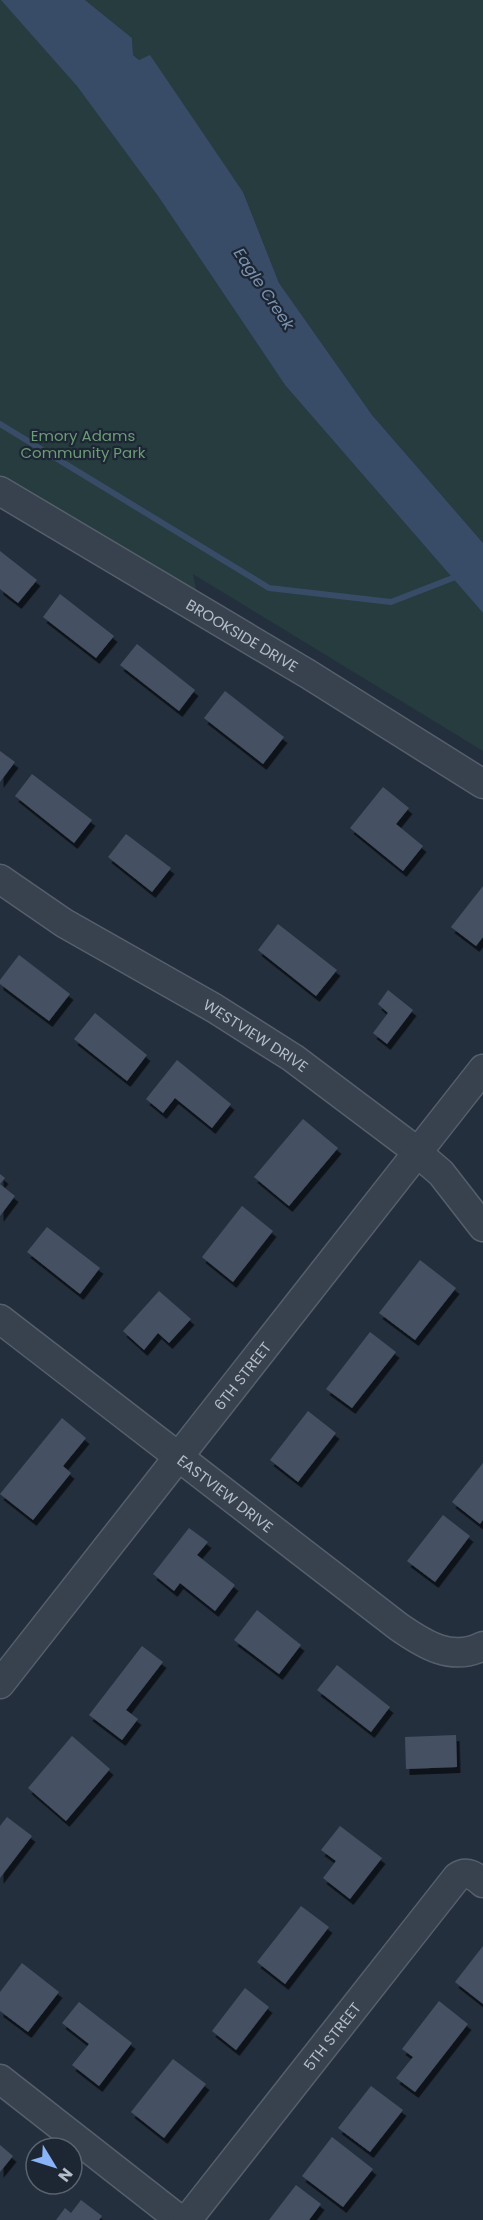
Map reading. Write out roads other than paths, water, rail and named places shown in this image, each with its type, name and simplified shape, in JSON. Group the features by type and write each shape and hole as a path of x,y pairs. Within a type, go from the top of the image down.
{"street":[{"name":"BROOKSIDE DRIVE","path":"0,491 308,674 483,784"},
{"name":"WESTVIEW DRIVE","path":"0,879 64,923 267,1041 441,1173 483,1227"},
{"name":"6TH STREET","path":"0,1684 483,1069"},
{"name":"EASTVIEW DRIVE","path":"0,1319 424,1645 438,1650 470,1649"},
{"name":"5TH STREET","path":"187,2220 457,1877 463,1873 469,1874 483,1883"},
{"path":"0,2079 180,2220"}],"water":[{"name":"Eagle Creek","path":"1,0 85,0 132,38 133,55 139,60 150,55 243,192 279,283 372,415 483,543 483,613 285,385 158,196 77,86"}],"waterway":[{"path":"0,424 269,588 391,602 458,576"}],"park label":[{"name":"Emory Adams Community Park","path":"83,444"}]}
